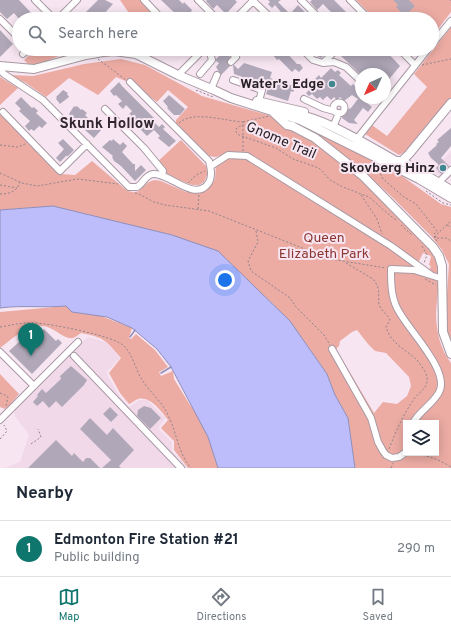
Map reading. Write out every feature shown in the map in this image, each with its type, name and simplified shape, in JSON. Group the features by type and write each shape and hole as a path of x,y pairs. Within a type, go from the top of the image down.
{"main road":[{"path":"1,66 34,69 72,56"},
{"path":"140,56 214,92 268,113 285,124 315,138 373,185 433,247 441,261 443,279 443,332 451,354"},
{"path":"214,92 310,113 323,122"},
{"path":"402,161 451,103"},
{"path":"268,113 292,117 419,179 451,198"},
{"path":"292,126 290,122 292,117 299,114 323,122 396,161 402,161 451,190"},
{"path":"402,161 409,171 419,179"}],"street":[{"path":"35,0 47,12"},
{"path":"65,12 77,0"},
{"path":"144,0 155,12"},
{"path":"198,0 210,12"},
{"path":"242,12 253,0 265,12"},
{"path":"301,0 313,12"},
{"path":"350,0 362,12"},
{"path":"0,19 12,31"},
{"path":"439,36 451,21"},
{"path":"178,75 197,56"},
{"path":"200,74 212,60 211,56"},
{"path":"231,62 236,57 235,56"},
{"path":"309,56 313,60 323,63 334,62 346,66 355,75"},
{"path":"323,63 330,56"},
{"path":"406,56 415,65"},
{"path":"391,95 422,56"},
{"path":"1,66 4,74 40,97 132,190 139,186 144,179 150,175 156,174 185,187 199,189 208,184 211,177 210,165 130,82"},
{"path":"214,92 217,75"},
{"path":"233,80 262,90 259,101"},
{"path":"304,99 336,112 333,127"},
{"path":"356,140 384,104"},
{"path":"105,110 144,148 163,171 162,176"},
{"path":"3,112 60,171 87,144"},
{"path":"210,165 228,155 247,156 384,242 431,275"},
{"path":"438,183 451,170"},
{"path":"415,420 438,395 442,386 441,379 436,365 396,307 392,291 391,269 414,270 443,279"},
{"path":"2,418 78,342"},
{"path":"332,349 371,418 378,442 383,451 392,458 396,458 403,454"},
{"path":"0,352 34,386"},
{"path":"74,356 182,468"}],"path":[{"path":"103,58 96,59 124,78"},
{"path":"415,65 426,65 451,59"},
{"path":"196,90 214,92"},
{"path":"242,122 268,113"},
{"name":"Gnome Trail","path":"175,127 180,121 194,116 242,122 243,126 236,129 236,132 244,138 276,148 293,159 319,168 330,180 369,197 397,220"},
{"path":"242,155 244,138 243,126"},
{"path":"0,145 18,147 32,141"},
{"path":"185,187 196,175 210,165"},
{"path":"385,166 379,171 383,179 404,197 416,204 437,231 434,234 435,238 446,238 451,241"},
{"path":"1,173 20,182 41,186 66,180 78,179 116,183 120,185"},
{"path":"0,194 9,194 17,188 20,182"},
{"path":"0,185 17,188"},
{"path":"198,210 199,189"},
{"path":"132,190 154,202 209,211 315,255 346,263 391,269"},
{"path":"361,194 377,219 384,242"},
{"path":"436,235 451,221"},
{"path":"401,224 415,238"},
{"path":"447,225 451,227"},
{"path":"256,230 258,242 248,261 251,271 290,298 296,307 324,335 332,349"},
{"path":"419,242 427,255 422,269"},
{"path":"346,263 373,279 376,283 379,291 379,305 390,320 386,327 387,331 396,342 418,361 427,379 427,383 423,389 406,410 387,455"},
{"path":"0,328 21,323 36,323 104,337 124,345 142,380 166,410 180,450 191,468"},
{"path":"0,393 5,394 8,397 6,406"},
{"path":"0,439 7,431 2,418"},
{"path":"31,444 41,437 38,429"},
{"path":"427,456 440,460 451,467"}],"shaded area":[{"path":"451,151 451,167 442,177 431,171"},
{"path":"88,337 106,342 120,358 107,372 119,395 129,407 139,400 147,400 166,418 158,428 172,442 172,451 188,468 5,468 20,462 29,435 15,416 15,408"}],"green space":[{"path":"120,0 140,0 152,12 128,12"},
{"path":"356,0 451,0 451,12 439,28 439,12 368,12"},
{"path":"451,27 451,98 407,151 399,155 365,134 372,125 387,136 427,87 414,74 428,56 439,56 439,42"},
{"path":"28,56 59,56 39,64 28,64 24,60"},
{"name":"Queen Elizabeth Park","path":"121,59 145,65 202,96 271,116 288,129 312,140 376,190 432,249 438,264 439,280 436,313 437,326 441,346 451,363 451,468 355,468 348,418 335,395 327,374 307,345 273,304 253,286 172,235 53,206 0,210 0,110 61,174 75,175 92,161 125,189 131,192 138,191 150,181 155,180 161,181 186,192 198,193 208,189 215,179 216,165 231,152 216,157 209,156 176,124 176,120 188,107 168,90 157,102 135,85 116,77 98,95 69,78 46,97 26,83 10,75 33,76 84,64","holes":["423,253 431,256 429,265 431,266 428,273 417,265","357,330 375,351 386,353 409,377 411,386 407,396 397,404 383,402 374,413 336,349 339,346 340,341"]},
{"path":"0,77 18,88 0,105"},
{"path":"315,133 327,137 402,176 441,204 451,207 451,345 445,324 449,264 442,250 432,237 392,197 370,177"},
{"path":"181,140 206,166 208,173 204,182 199,185 192,185 166,175 156,163"},
{"path":"66,306 72,312 101,316 132,328 129,338 131,339 136,334 155,350 168,367 159,372 161,376 173,371 174,379 190,405 199,416 219,468 188,468 174,450 174,441 161,428 168,420 159,409 151,402 142,399 138,399 129,404 120,393 109,373 121,358 108,343 100,338 81,333 73,338 69,338 41,325 31,327 21,332 0,348 0,312"},
{"path":"0,374 19,394 5,409 0,407"}],"water":[{"path":"53,206 172,235 218,251 290,321 327,374 335,395 348,418 355,468 218,468 208,437 171,367 157,349 132,328 107,317 72,312 66,306 0,308 0,210"}],"building":[{"path":"0,0 19,0 30,12 12,12 12,15 7,19 0,12"},
{"path":"98,0 105,0 113,4 106,12 86,12"},
{"path":"161,0 179,0 183,4 184,2 192,10 191,12 174,12"},
{"path":"235,0 237,2 228,12 224,12 217,5 213,9 206,1"},
{"path":"268,0 281,0 278,2 288,12 281,12 275,5 272,8 268,4 270,2"},
{"path":"312,0 334,0 346,12 331,12 323,4 317,10 310,2"},
{"path":"393,0 409,0 415,6 409,12 401,12 396,7 398,5"},
{"path":"298,5 305,12 292,12"},
{"path":"0,30 12,43 12,45 0,57"},
{"path":"219,56 230,57 227,63 230,66 221,75 216,67 219,63 216,59"},
{"path":"274,56 290,56 303,68 299,72 295,69 292,72 279,59 277,60"},
{"path":"341,56 391,56 400,66 391,77 391,68 355,68 355,69"},
{"path":"244,63 272,72 270,78 296,87 293,92 291,91 288,101 266,94 269,86 234,74 233,66 234,65 238,69"},
{"name":"Water's Edge","path":"331,68 335,72 338,70 341,73 339,75 351,86 353,84 355,86 355,97 352,95 344,101 340,97 337,100 334,97 331,100 327,96 323,100 320,97 317,99 312,94 309,96 306,93 316,83 313,81 319,75 321,78"},
{"path":"119,82 155,119 153,121 159,127 162,124 165,127 163,129 176,141 169,147 158,138 160,136 154,130 147,136 129,118 131,115 129,114 132,111 126,105 123,109 118,104 122,101 116,95 114,96 110,91"},
{"path":"63,90 68,93 67,94 69,97 60,104 56,97"},
{"path":"169,95 185,109 180,115 174,115 163,101"},
{"path":"21,97 32,108 34,107 38,111 36,113 47,123 42,128 39,126 34,131 31,129 29,131 25,126 30,121 19,111 21,109 15,103"},
{"name":"Water's Edge","path":"355,103 368,104 372,107 368,112 363,108 354,120 358,124 349,123 342,118 346,110 351,108"},
{"path":"74,106 77,106 87,113 85,115 92,122 93,120 102,129 94,138 69,114"},
{"path":"451,128 451,146 441,158 449,166 441,174 436,168 439,165 428,153 437,145 436,144 439,142 437,140"},
{"path":"63,139 74,150 60,162 56,158 64,149 58,143"},
{"path":"113,139 120,145 123,142 127,146 122,152 133,164 135,164 135,171 141,165 146,170 135,181 121,166 114,161 113,156 102,147"},
{"path":"44,329 56,341 58,339 62,343 32,374 9,351 20,341 26,347"},
{"path":"71,366 87,380 84,385 62,407 56,401 49,408 43,401 37,406 33,402 42,389 46,393 61,379 60,376"},
{"path":"144,406 151,408 161,418 150,429 137,416 138,410"},
{"path":"110,407 118,415 111,422 103,414"},
{"path":"90,418 107,435 113,428 134,450 119,466 121,468 102,468 111,460 80,429"},
{"path":"56,440 72,456 74,453 83,462 86,458 90,458 100,468 28,468"}],"waterway":[{"path":"130,337 135,330"},
{"path":"161,373 171,367"}],"place":[{"name":"Water's Edge","path":"332,84"},
{"name":"Skovberg Hinz","path":"443,168"},
{"name":"Edmonton Fire Station #21","path":"31,356"}],"district":[{"name":"Skunk Hollow","path":"107,124"}]}
